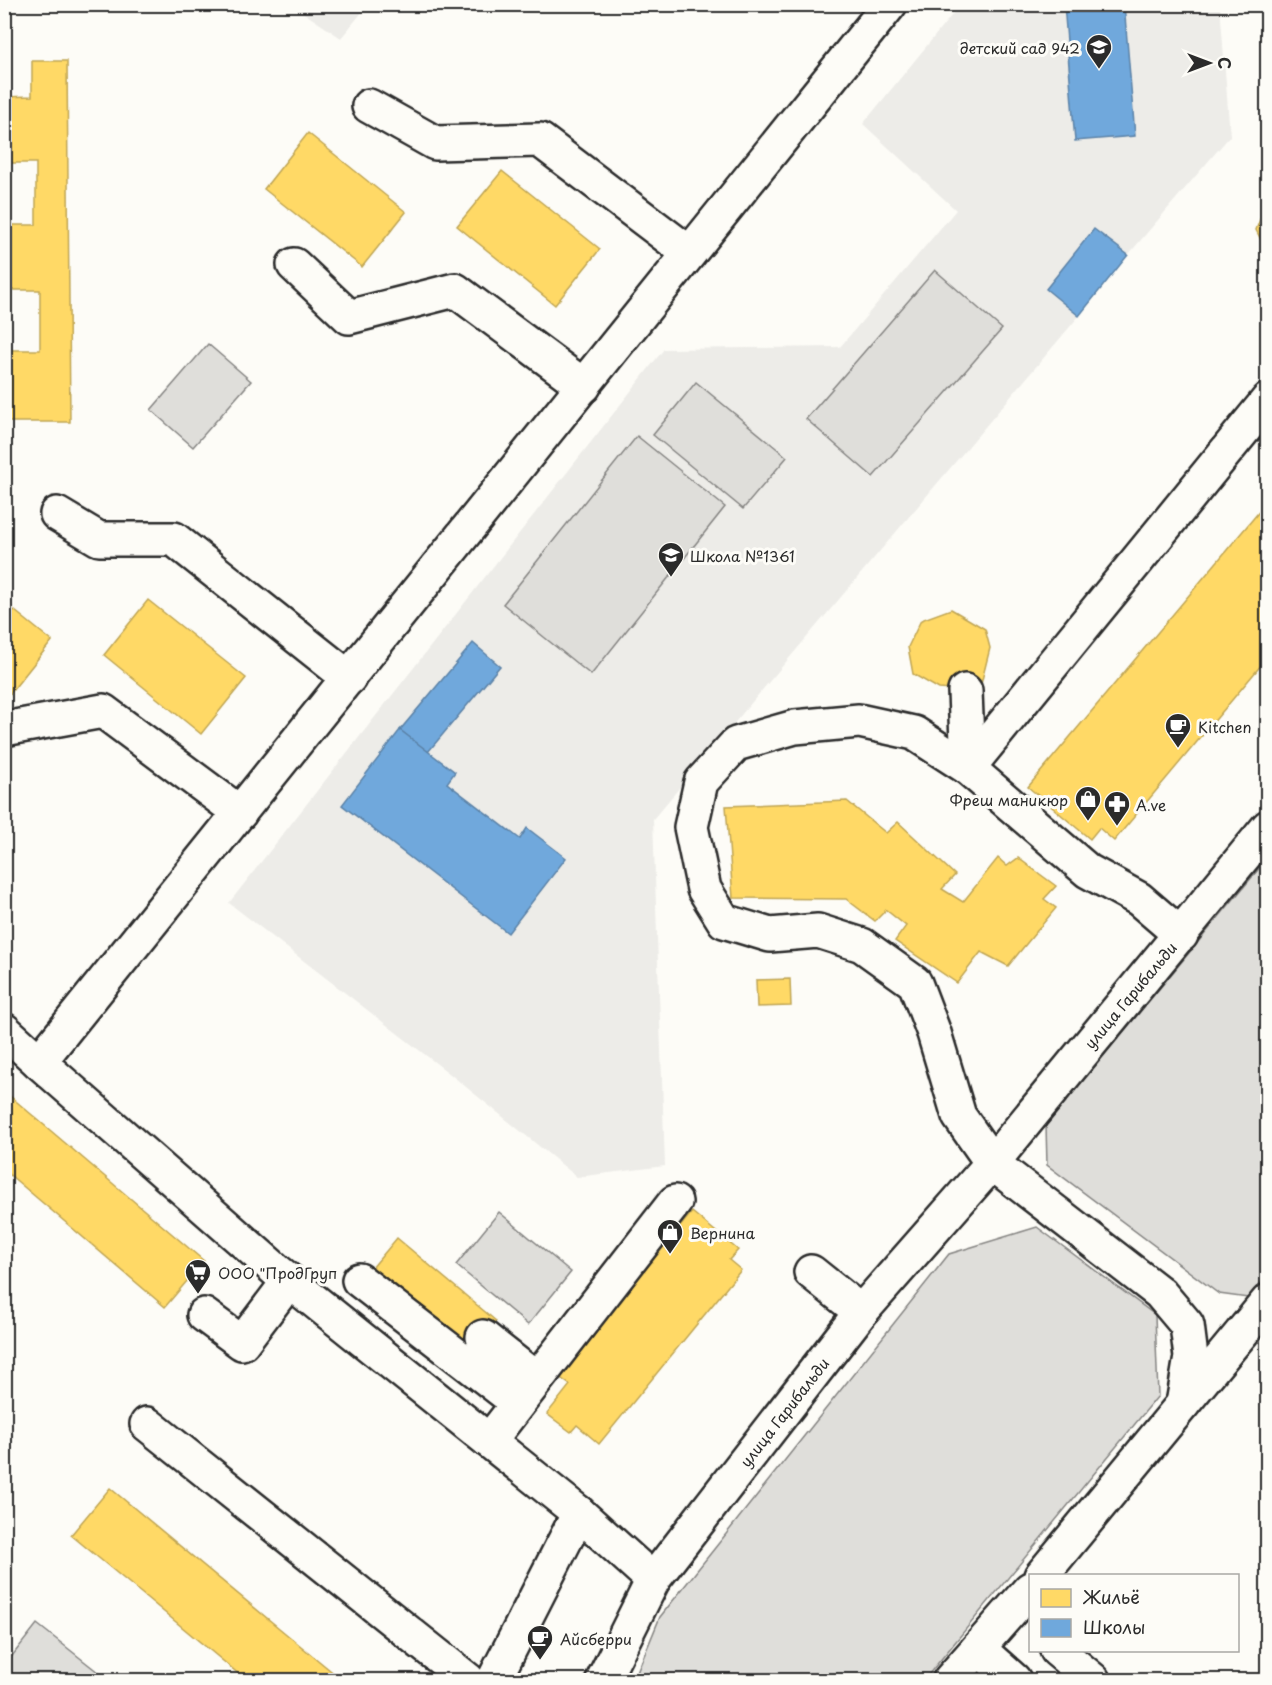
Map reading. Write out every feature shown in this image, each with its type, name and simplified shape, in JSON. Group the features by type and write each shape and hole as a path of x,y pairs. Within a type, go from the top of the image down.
{"street":[{"path":"39,1062 890,4"},
{"path":"369,106 435,143 540,140 689,253"},
{"path":"294,266 349,317 455,290 584,386"},
{"path":"968,768 1268,400"},
{"path":"57,514 99,539 174,539 349,678"},
{"path":"965,691 968,768"},
{"path":"4,729 103,711 240,813"},
{"path":"1181,935 1139,899 1088,872 968,768 914,733 859,721 795,727 736,744 701,782 691,827 704,889 724,921 770,935 818,932 862,945 915,983 934,1033 959,1116 992,1163 1160,1293 1187,1325 1191,1357 1183,1404"},
{"name":"улица Гарибальди","path":"603,1680 653,1580 861,1312 992,1163 1268,827"},
{"path":"4,1030 289,1281 579,1513 653,1580"},
{"path":"489,1441 675,1202"},
{"path":"811,1272 861,1312"},
{"path":"359,1280 527,1391"},
{"path":"204,1315 242,1344 289,1281"},
{"path":"1042,1574 1183,1404 1261,1322"},
{"path":"483,1337 527,1391"},
{"path":"147,1424 468,1680"},
{"path":"494,1680 579,1513"},
{"path":"950,1680 979,1649 1024,1610"},
{"path":"979,1649 1014,1680"},
{"path":"1059,1652 1093,1680"}],"shaded area":[{"path":"292,5 368,5 341,38"},
{"name":"Школа №1361","path":"960,5 1220,5 1230,136 1128,255 1094,229 1047,289 1079,316 653,819 665,1166 577,1177 450,1074 229,903 664,349 840,347 956,210 863,124"},
{"path":"935,270 1002,329 873,477 806,419"},
{"path":"208,344 251,381 193,447 151,410"},
{"path":"696,382 787,457 743,509 653,435"},
{"path":"637,436 725,507 591,675 503,604"},
{"path":"1267,859 1268,1274 1248,1298 1219,1294 1047,1165 1046,1125"},
{"path":"499,1212 571,1272 528,1325 456,1265"},
{"path":"1037,1227 1155,1315 1158,1396 924,1680 634,1680 660,1617 949,1254"},
{"path":"37,1624 108,1680 5,1680 5,1665"}],"building: Жильё":[{"path":"32,61 67,61 70,422 4,422 4,350 40,350 40,290 4,290 4,225 36,225 36,163 4,163 4,97 32,96"},
{"path":"308,133 406,212 362,267 264,189"},
{"path":"502,171 600,249 555,305 457,226"},
{"path":"1268,201 1268,253 1256,230"},
{"path":"1268,501 1268,657 1114,841 1099,828 1090,839 1028,787"},
{"path":"148,600 246,678 201,734 104,655"},
{"path":"4,602 52,641 8,696 4,694"},
{"path":"951,609 985,629 990,648 979,692 939,689 913,674 908,647 921,620"},
{"path":"847,801 886,833 898,822 955,875 942,889 963,902 998,858 1007,866 1018,858 1056,886 1044,899 1056,908 1008,966 981,952 957,983 895,941 906,926 886,910 875,921 846,899 733,898 726,806"},
{"path":"790,979 791,1006 757,1007 756,980"},
{"path":"4,1091 204,1261 165,1307 4,1170"},
{"path":"692,1212 738,1250 729,1260 741,1270 599,1444 577,1425 571,1432 547,1414 570,1385 558,1376"},
{"path":"397,1238 496,1321 472,1351 372,1268"},
{"path":"110,1488 342,1680 246,1680 71,1535"}],"building: Школы":[{"name":"детский сад 942","path":"1064,4 1124,4 1135,136 1075,141"},
{"path":"1094,229 1128,255 1079,316 1046,289"},
{"path":"473,643 500,666 428,752 400,730"},
{"path":"400,730 455,772 447,783 520,839 527,828 566,858 508,933 342,805"}],"place":[{"name":"детский сад 942","path":"1099,70"},
{"name":"Школа №1361","path":"671,578"},
{"name":"Kitchen","path":"1178,749"},
{"name":"Фреш маникюр","path":"1088,822"},
{"name":"A.ve","path":"1117,827"},
{"name":"Вернина","path":"670,1255"},
{"name":"ООО \"ПродГруп","path":"198,1295"},
{"name":"Айсберри","path":"540,1661"}]}
